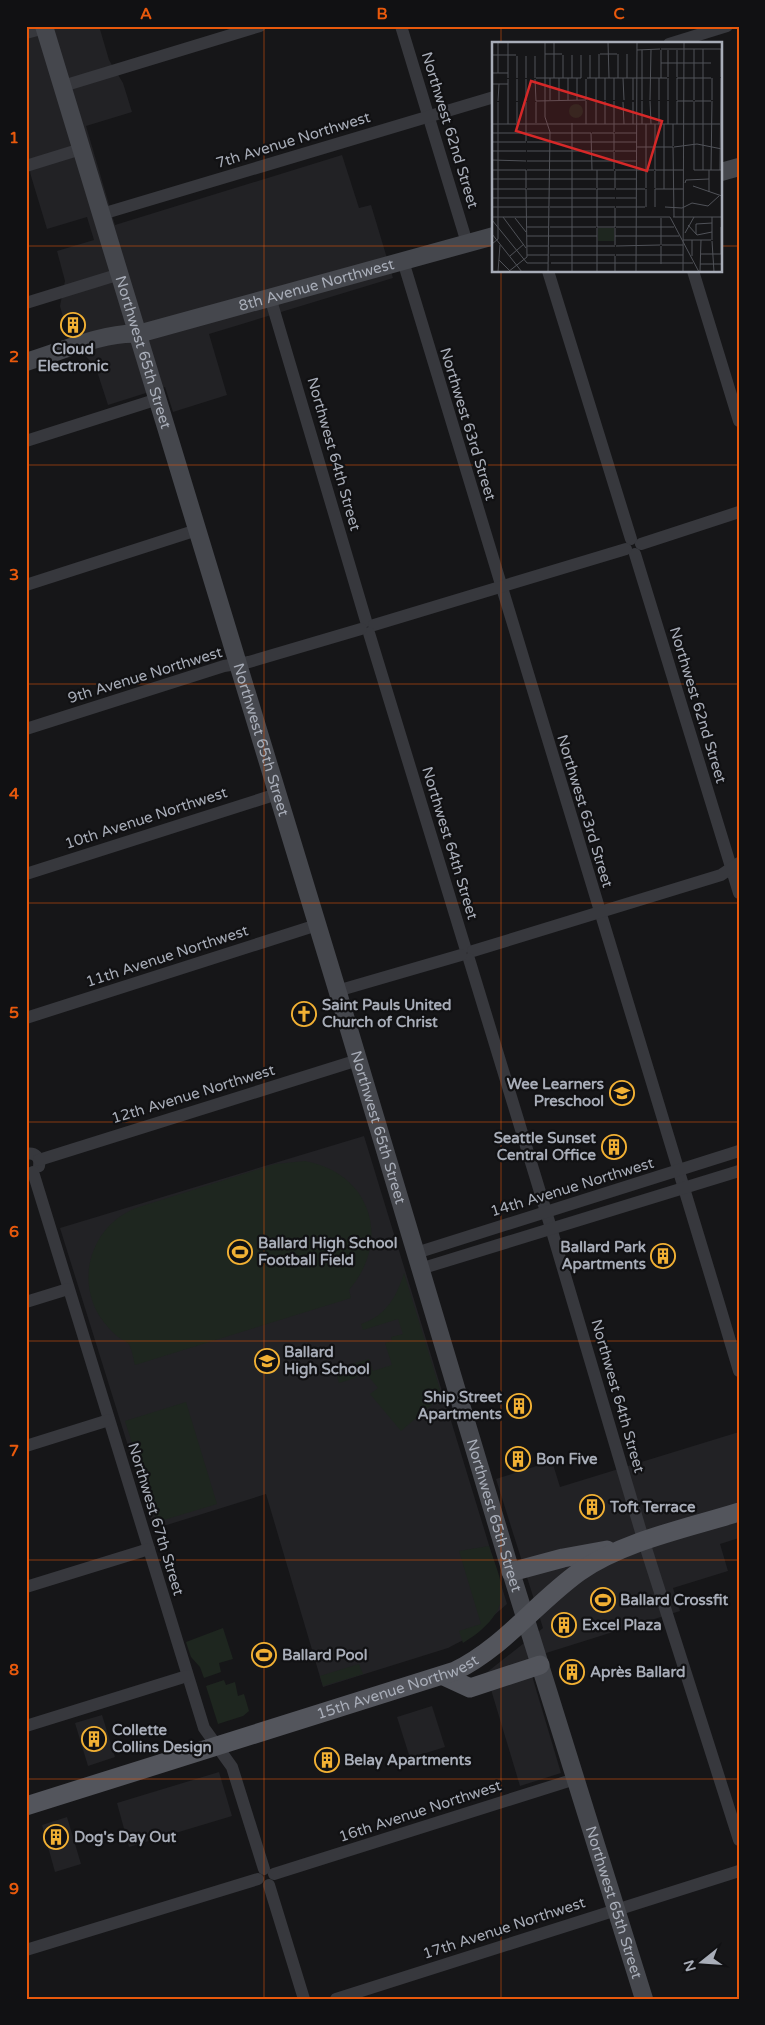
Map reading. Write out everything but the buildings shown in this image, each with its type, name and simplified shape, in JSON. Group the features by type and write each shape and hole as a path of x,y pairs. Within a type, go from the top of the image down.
{"main road":[{"name":"15th Avenue Northwest","path":"26,1806 444,1676 467,1666 482,1656 526,1620 578,1573 602,1558 636,1544 739,1512"},
{"path":"511,1572 563,1558 636,1544"},
{"path":"444,1676 470,1688 540,1665"}],"street":[{"path":"63,86 260,26"},
{"name":"Northwest 62nd Street","path":"401,26 467,243"},
{"path":"676,42 728,26"},
{"path":"26,33 44,27"},
{"name":"Northwest 65th Street","path":"44,27 358,1060 511,1572 644,1999"},
{"name":"7th Avenue Northwest","path":"102,214 492,98"},
{"path":"26,166 81,149"},
{"path":"722,172 739,167"},
{"name":"8th Avenue Northwest","path":"26,362 125,334 138,334 492,237"},
{"name":"Northwest 63rd Street","path":"402,260 739,1371"},
{"name":"Northwest 62nd Street","path":"548,272 735,866 739,893"},
{"path":"693,272 739,421"},
{"path":"26,302 120,274"},
{"name":"Northwest 64th Street","path":"270,297 368,627 552,1228 636,1544 739,1840"},
{"name":"8th Avenue Northwest","path":"26,373 128,343 138,334"},
{"path":"26,441 158,399"},
{"name":"9th Avenue Northwest","path":"26,729 224,666 368,627 739,512"},
{"path":"26,585 197,530"},
{"name":"10th Avenue Northwest","path":"26,874 276,794"},
{"path":"337,991 721,875 735,866"},
{"name":"11th Avenue Northwest","path":"26,1018 317,926"},
{"name":"12th Avenue Northwest","path":"30,1154 358,1060"},
{"name":"14th Avenue Northwest","path":"418,1261 546,1211 739,1151"},
{"path":"30,1154 38,1167 30,1172"},
{"path":"418,1261 552,1228 739,1171"},
{"name":"Northwest 67th Street","path":"30,1172 110,1420 204,1728 232,1768 304,1999"},
{"path":"26,1302 68,1289"},
{"path":"26,1446 110,1420"},
{"path":"26,1587 149,1549"},
{"path":"26,1726 187,1676"},
{"name":"16th Avenue Northwest","path":"26,1950 266,1877 575,1779"},
{"name":"17th Avenue Northwest","path":"336,1999 739,1871"}],"shaded area":[{"path":"26,26 99,26 109,60 123,83 132,112 86,126 115,225 342,155 359,208 371,205 393,278 209,334 227,395 173,412 165,387 108,405 96,368 68,335 60,306 65,281 57,251 94,240 87,217 47,229 31,176 26,151"},
{"name":"Ballard High School","path":"364,1136 507,1604 469,1637 448,1648 323,1687 266,1494 154,1529 60,1228"},
{"path":"305,1161 328,1168 346,1179 359,1194 368,1211 371,1230 370,1250 362,1271 349,1290 351,1298 135,1365 128,1343 115,1335 100,1317 92,1301 89,1285 89,1268 93,1252 100,1238 110,1225 123,1214 139,1207 275,1164"},
{"path":"404,1273 442,1396 401,1431 370,1394 378,1388 364,1371 355,1378 339,1383 335,1369 369,1359 373,1371 392,1365 385,1343 392,1341 391,1337 403,1334 398,1319 363,1330 361,1324 384,1310 398,1290"},
{"path":"186,1402 217,1504 157,1522 125,1421"},
{"path":"739,1432 739,1538 720,1544 728,1571 673,1588 680,1611 527,1659 561,1773 520,1786 486,1673 543,1628 496,1479 552,1461 560,1487"},
{"path":"489,1546 501,1581 501,1600 489,1622 477,1634 463,1643 459,1631 481,1624 459,1551"},
{"path":"223,1628 233,1659 219,1663 221,1672 204,1678 200,1667 191,1657 186,1642"},
{"path":"359,1664 363,1674 323,1686 320,1676"},
{"path":"224,1680 226,1685 235,1682 238,1696 244,1694 249,1711 243,1716 218,1724 206,1686"},
{"path":"432,1706 445,1747 410,1758 397,1717"},
{"name":"Collette Collins Design","path":"102,1715 115,1757 88,1766 75,1723"},
{"path":"219,1772 232,1816 129,1847 117,1803"},
{"path":"67,1817 81,1864 55,1872 42,1825"}],"place":[{"name":"Cloud Electronic","path":"73,325"},
{"name":"Saint Pauls United Church of Christ","path":"304,1014"},
{"name":"Wee Learners Preschool","path":"622,1093"},
{"name":"Seattle Sunset Central Office","path":"614,1147"},
{"name":"Ballard High School Football Field","path":"240,1252"},
{"name":"Ballard Park Apartments","path":"663,1256"},
{"name":"Ballard High School","path":"267,1361"},
{"name":"Ship Street Apartments","path":"519,1406"},
{"name":"Bon Five","path":"518,1459"},
{"name":"Toft Terrace","path":"592,1507"},
{"name":"Ballard Crossfit","path":"603,1600"},
{"name":"Excel Plaza","path":"564,1625"},
{"name":"Ballard Pool","path":"264,1655"},
{"name":"Après Ballard","path":"572,1672"},
{"name":"Collette Collins Design","path":"94,1739"},
{"name":"Belay Apartments","path":"327,1760"},
{"name":"Dog's Day Out","path":"56,1837"}]}
